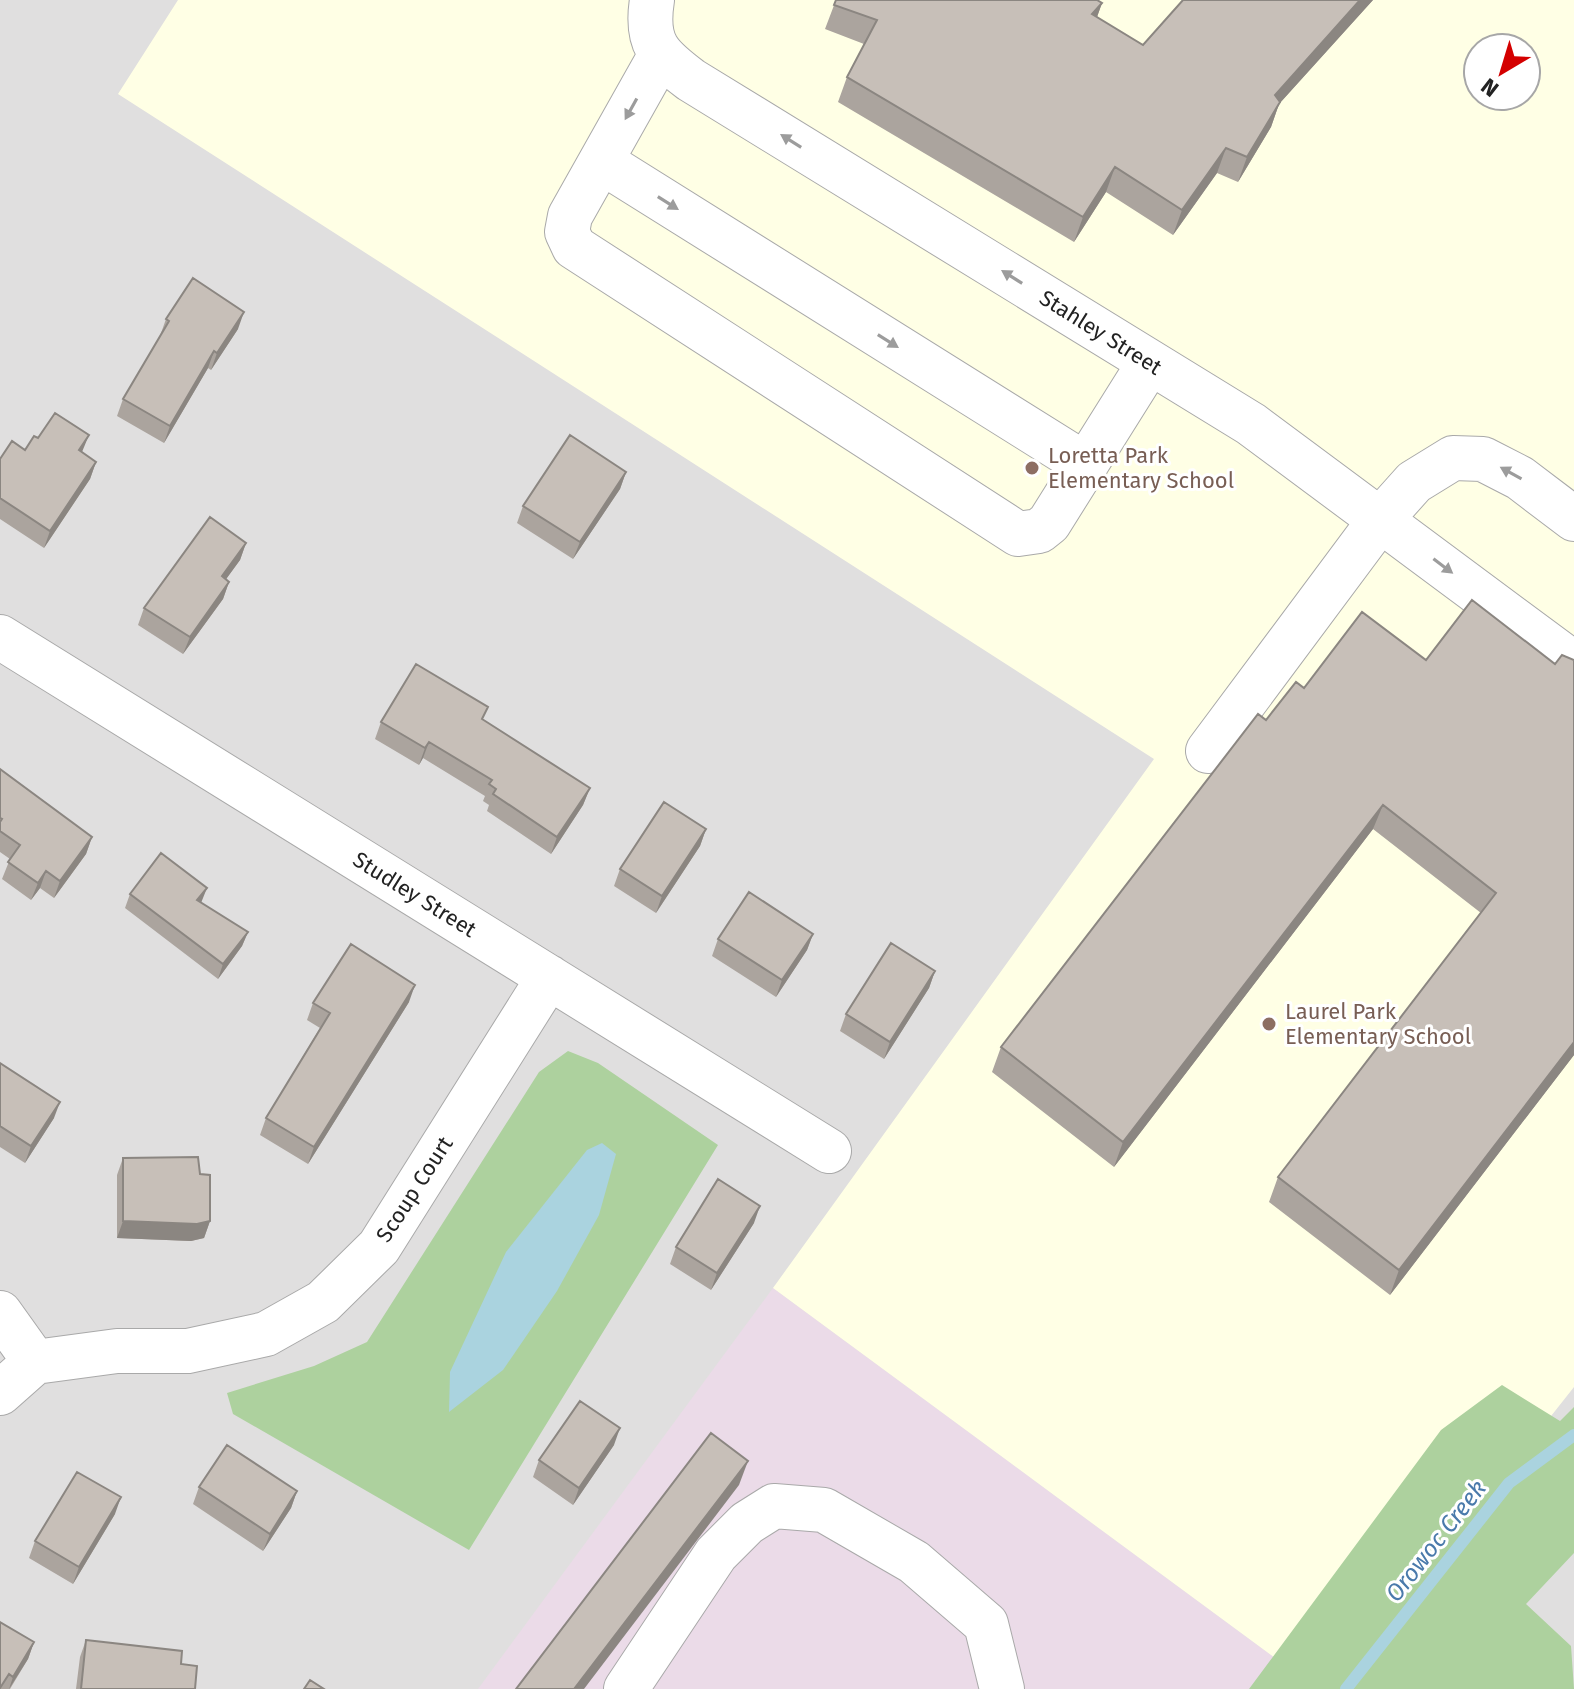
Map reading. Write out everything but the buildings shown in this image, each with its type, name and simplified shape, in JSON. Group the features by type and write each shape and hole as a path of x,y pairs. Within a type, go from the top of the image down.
{"street":[{"path":"652,0 649,19 660,56 570,216 567,232 574,247 1018,534 1039,531 1049,523 1150,362"},
{"name":"Stahley Street","path":"660,56 705,89 1251,424 1574,664"},
{"path":"602,162 1086,465"},
{"path":"1208,751 1380,520 1414,482 1453,458 1483,459 1520,478 1574,519"},
{"name":"Studley Street","path":"0,637 829,1151"},
{"name":"Scoup Court","path":"35,1362 117,1351 188,1351 266,1334 323,1302 379,1247 549,977"},
{"path":"0,1313 35,1362 0,1393"},
{"path":"626,1689 716,1554 747,1523 774,1506 824,1510 914,1562 986,1624 1002,1689"}],"shaded area":[{"path":"0,0 1574,0 1574,1689 0,1689"},
{"path":"178,0 1574,0 1574,1387 1335,1689 1317,1689 773,1288 1154,759 118,94"},
{"path":"773,1288 1317,1689 478,1689"}],"green space":[{"path":"568,1051 598,1063 718,1145 469,1550 233,1414 227,1393 314,1366 367,1342 539,1072"},
{"path":"1502,1385 1560,1421 1574,1407 1574,1553 1526,1604 1571,1646 1574,1689 1249,1689 1441,1430"}],"water":[{"path":"602,1143 616,1154 599,1215 557,1291 503,1370 449,1412 450,1372 506,1252 587,1150"}],"waterway":[{"name":"Orowoc Creek","path":"1346,1689 1509,1483 1574,1435"}],"place":[{"name":"Loretta Park Elementary School","path":"1032,468"},
{"name":"Laurel Park Elementary School","path":"1269,1024"}]}
